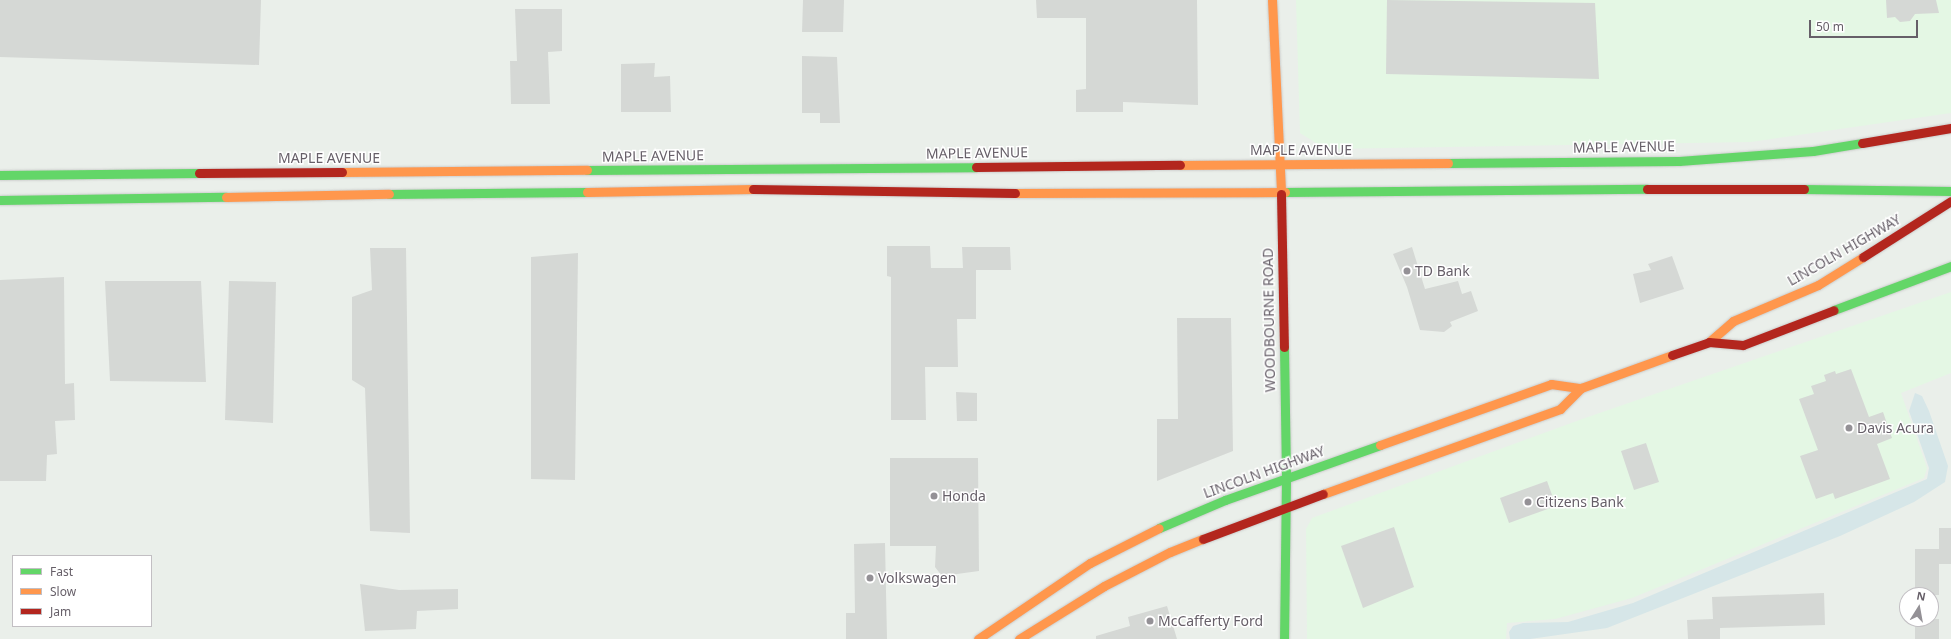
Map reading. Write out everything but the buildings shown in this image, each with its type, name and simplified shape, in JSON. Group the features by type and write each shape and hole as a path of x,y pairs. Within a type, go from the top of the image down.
{"main road":[{"name":"WOODBOURNE ROAD","path":"1272,0 1278,164 1281,192 1286,479 1284,639"},
{"name":"MAPLE AVENUE","path":"0,175 1728,159 1813,150 1951,128"},
{"path":"1719,168 1728,159"},
{"path":"1679,188 1703,179"},
{"path":"0,200 763,189 1034,194 1679,188 1951,191"},
{"name":"LINCOLN HIGHWAY","path":"1018,639 1141,566 1203,538 1285,507 1560,409 1581,388 1709,342 1733,321 1823,282 1951,202"},
{"name":"LINCOLN HIGHWAY","path":"1709,342 1743,345 1951,266"},
{"name":"LINCOLN HIGHWAY","path":"978,639 1057,584 1128,543 1193,513 1551,384 1581,388"}],"shaded area":[{"path":"1296,0 1951,0 1951,113 1751,142 1326,149 1300,133"},
{"path":"1951,292 1951,373 1901,393 1927,468 1924,478 1632,598 1555,619 1507,623 1506,639 1307,639 1306,529 1312,518 1585,418"},
{"path":"1915,393 1922,396 1929,411 1948,466 1945,482 1914,502 1840,536 1607,628 1530,639 1510,639 1509,632 1513,626 1523,623 1568,622 1633,603 1927,479 1929,468 1909,411"}],"traffic: fast":[{"path":"1448,163 1679,161 1813,151 1862,143"},
{"path":"587,170 976,167"},
{"path":"0,175 199,173"},
{"path":"1285,192 1647,189"},
{"path":"1804,189 1951,191"},
{"path":"389,194 587,192"},
{"path":"0,200 226,197"},
{"path":"1834,310 1951,266"},
{"path":"1284,347 1286,479 1284,639"},
{"path":"1159,528 1225,500 1380,445"}],"traffic: slow":[{"path":"1272,0 1281,194"},
{"path":"1180,165 1448,163"},
{"path":"342,172 587,170"},
{"path":"587,192 753,189"},
{"path":"1015,193 1285,192"},
{"path":"226,197 389,194"},
{"path":"1709,342 1733,321 1818,285 1863,257"},
{"path":"1380,445 1551,384 1581,388 1672,355"},
{"path":"1323,494 1560,409 1581,388"},
{"path":"978,639 1090,563 1159,528"},
{"path":"1019,639 1104,586 1170,552 1203,539"}],"traffic: jam":[{"path":"1862,143 1951,128"},
{"path":"976,167 1180,165"},
{"path":"199,173 342,172"},
{"path":"753,189 1015,193"},
{"path":"1647,189 1804,189"},
{"path":"1281,194 1284,347"},
{"path":"1863,257 1951,201"},
{"path":"1672,355 1709,342 1743,345 1834,310"},
{"path":"1203,539 1323,494"}],"place":[{"name":"TD Bank","path":"1407,271"},
{"name":"Davis Acura","path":"1849,428"},
{"name":"Honda","path":"934,496"},
{"name":"Citizens Bank","path":"1528,502"},
{"name":"Volkswagen","path":"870,578"},
{"name":"McCafferty Ford","path":"1150,621"}]}
